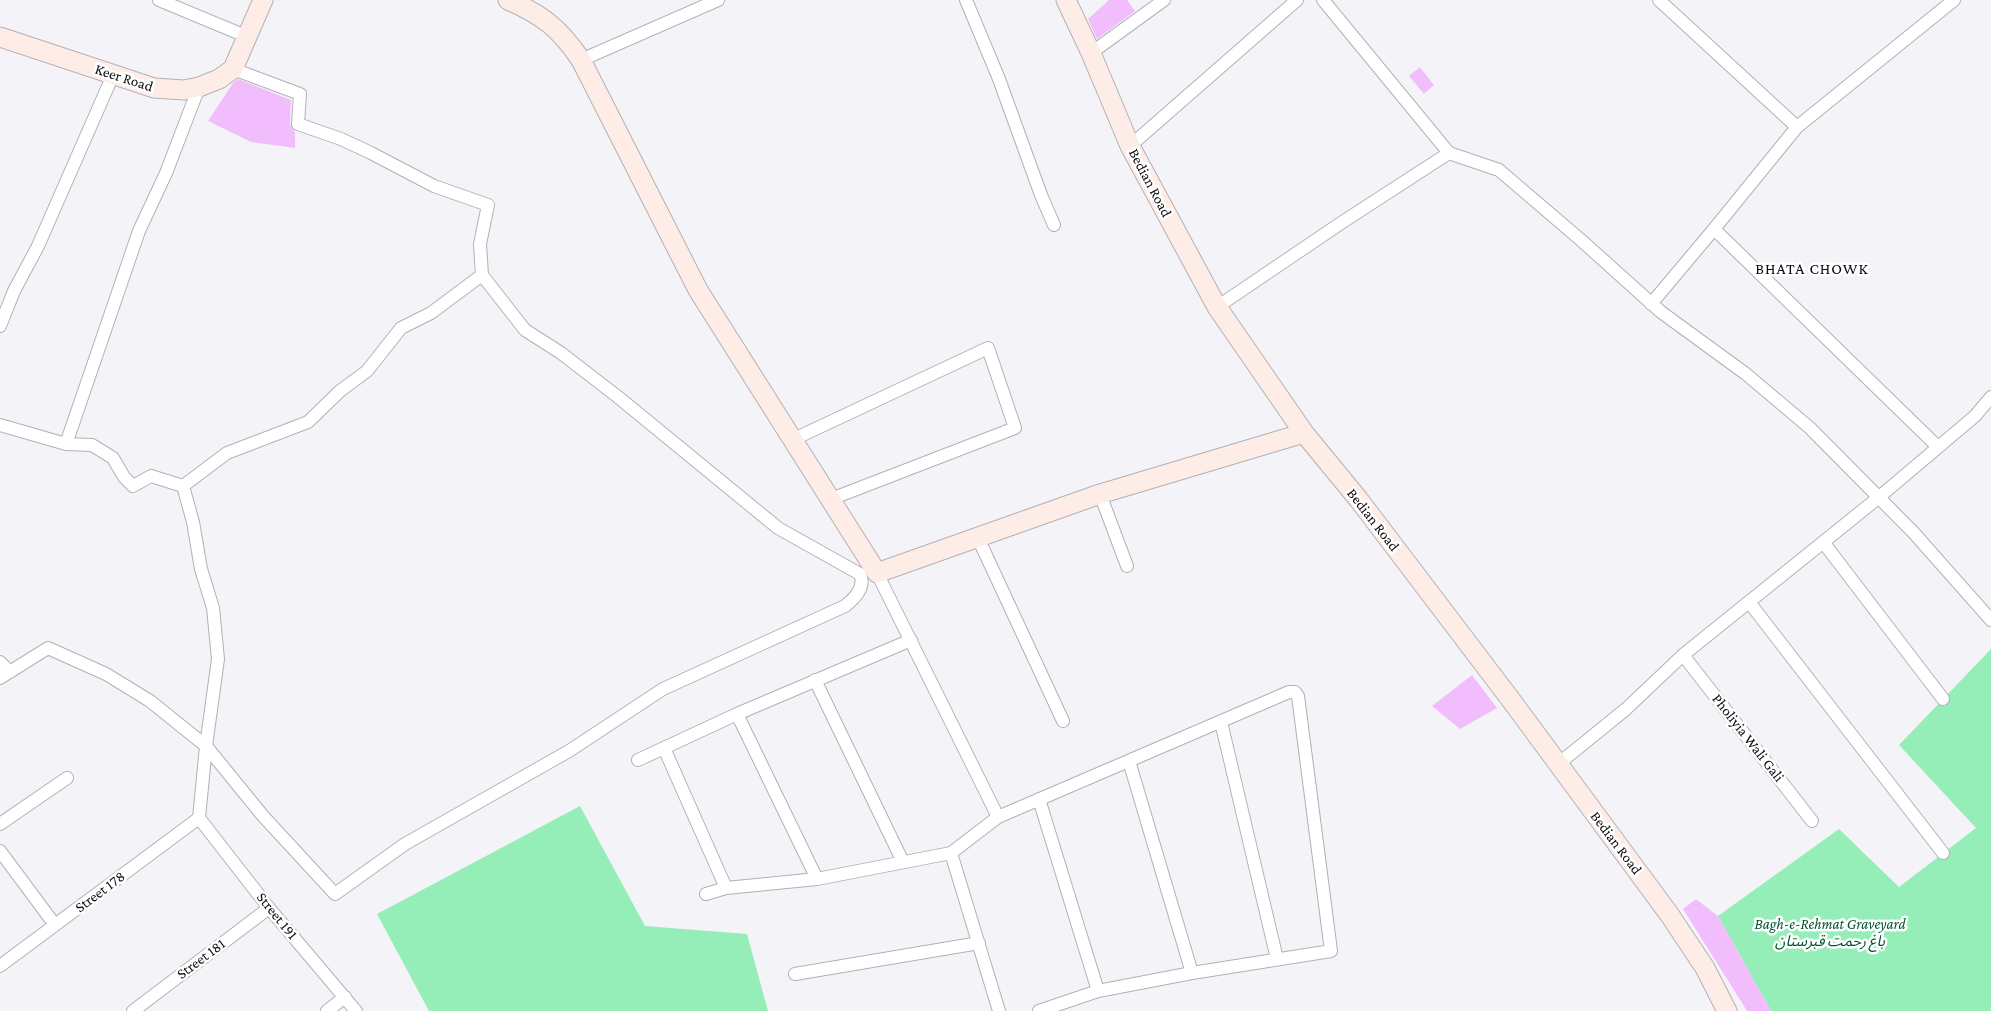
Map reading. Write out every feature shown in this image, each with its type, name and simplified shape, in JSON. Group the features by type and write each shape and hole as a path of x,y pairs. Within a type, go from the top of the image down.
{"street":[{"path":"159,0 248,37"},
{"path":"0,662 5,675 48,648 106,674 150,701 206,746 263,816 335,894 405,844 568,751 663,690 845,606 856,598 861,586 862,579 860,574 778,528 618,397 561,353 525,330 482,274 480,244 488,205 434,186 371,153 298,124 300,94 233,69 263,0"},
{"path":"581,60 718,0"},
{"path":"966,0 999,78 1041,195 1054,225"},
{"name":"Bedian Road","path":"1066,0 1091,53 1130,146 1217,308 1304,433 1359,500 1511,700 1557,765 1669,914 1705,968 1727,1011"},
{"path":"1091,53 1164,0"},
{"path":"1130,146 1297,0"},
{"path":"1323,0 1449,153 1499,170 1582,240 1651,304 1746,374 1810,428 1913,532 1991,620"},
{"path":"1659,0 1797,127"},
{"path":"1651,304 1797,127 1938,4 1954,0"},
{"path":"515,3 560,32 581,60 698,290 877,573 998,817"},
{"name":"Keer Road","path":"0,37 154,88 184,90 199,87 219,79 233,69"},
{"path":"0,326 5,300 38,246 113,75"},
{"path":"66,444 139,231 166,173 199,87"},
{"path":"1217,308 1341,223 1449,153"},
{"path":"1714,229 1938,447"},
{"path":"183,486 227,453 308,422 340,391 367,371 400,328 431,312 482,274"},
{"path":"794,439 988,348 1016,428 831,499"},
{"path":"1557,765 1626,709 1683,655 1878,498 1975,416 1991,397"},
{"path":"0,425 66,444 92,446 113,458 124,477 133,486 152,476 183,486"},
{"path":"877,573 1100,494 1304,433"},
{"path":"183,486 193,522 201,570 214,608 218,659 206,746 199,818"},
{"path":"1100,494 1127,566"},
{"path":"978,538 1063,721"},
{"path":"1823,542 1943,699"},
{"path":"1749,602 1943,853"},
{"path":"638,760 737,714 911,640"},
{"name":"Pholiyia Wali Gali","path":"1683,655 1812,821"},
{"path":"816,680 903,862"},
{"path":"706,894 726,888 817,879 951,852 998,817 1289,692 1295,692 1298,696 1332,948 1329,953 1192,973 1098,991 1039,1011"},
{"path":"737,714 817,879"},
{"path":"1221,722 1277,960"},
{"path":"664,748 726,888"},
{"path":"1129,761 1192,973"},
{"path":"0,824 67,778"},
{"path":"1039,799 1098,991"},
{"name":"Street 191","path":"199,818 269,908 356,1011"},
{"name":"Street 178","path":"0,966 199,818"},
{"path":"0,851 55,926"},
{"path":"951,852 999,1011"},
{"name":"Street 181","path":"133,1011 269,908"},
{"path":"795,974 979,943"},
{"path":"327,1011 345,998"}],"green space":[{"name":"Bagh-e-Rehmat Graveyard باغ رحمت قبرستان","path":"1991,649 1991,1011 1771,1011 1718,916 1839,829 1899,887 1976,828 1899,745"},
{"path":"580,806 645,926 747,934 768,1011 429,1011 377,914"}],"building":[{"path":"1109,0 1127,0 1135,11 1097,39 1088,19"},
{"path":"1420,67 1434,85 1424,94 1409,76"},
{"path":"238,79 291,100 290,123 295,132 295,148 251,142 208,121 233,83"},
{"path":"1472,675 1497,708 1460,729 1432,706"},
{"path":"1696,899 1718,916 1771,1011 1747,1011 1683,909"}],"district":[{"name":"BHATA CHOWK","path":"1812,269"}]}
